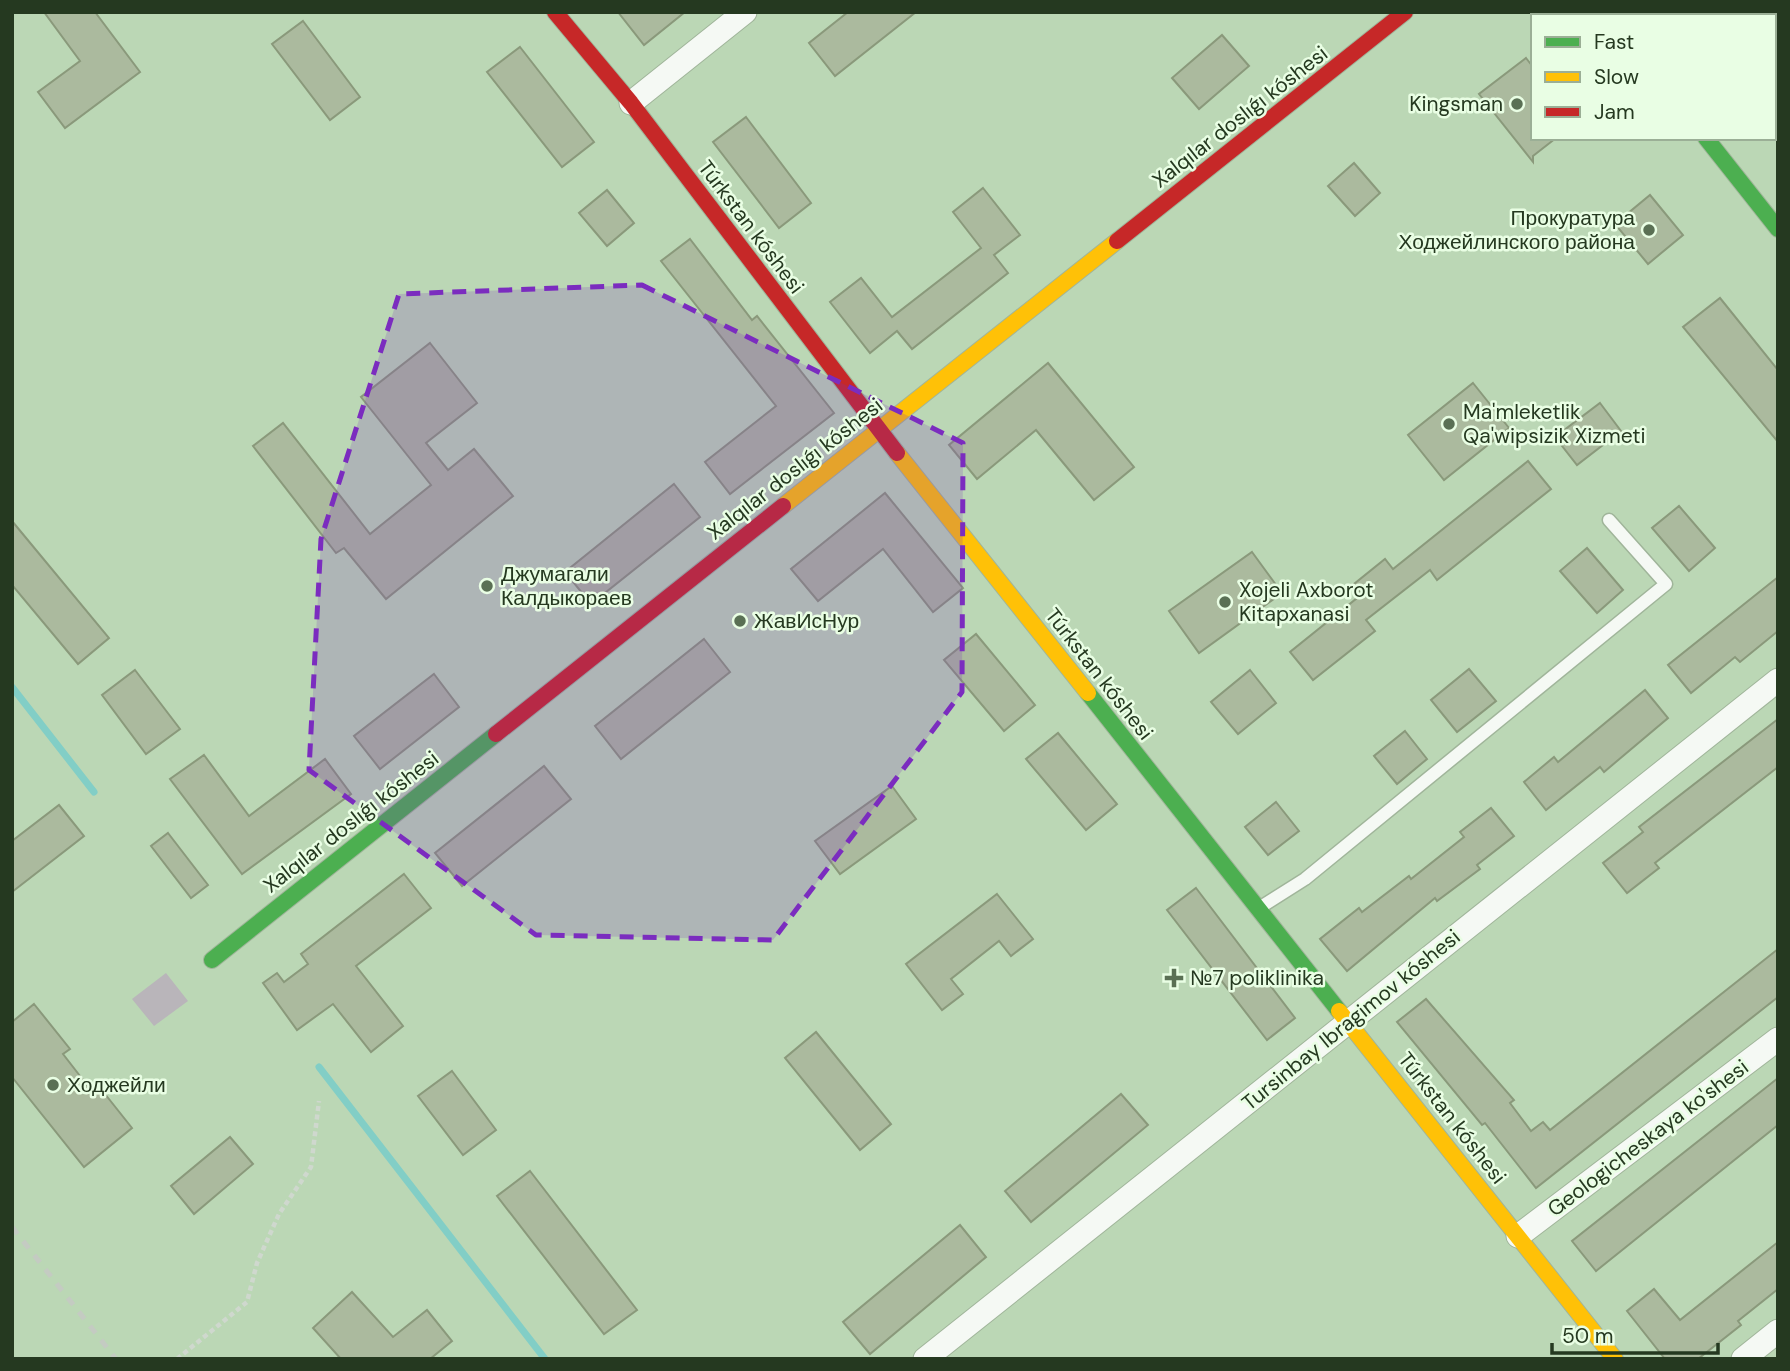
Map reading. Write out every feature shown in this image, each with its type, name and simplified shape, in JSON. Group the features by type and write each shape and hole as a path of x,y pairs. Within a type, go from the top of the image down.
{"street":[{"name":"Túrkstan kóshesi","path":"555,12 631,103 878,430 1615,1359"},
{"path":"631,103 745,12"},
{"name":"Xalqılar doslıǵı kóshesi","path":"212,960 1405,12"},
{"path":"1708,140 1778,229"},
{"name":"Tursinbay Ibragimov kóshesi","path":"925,1359 1778,680"},
{"name":"Geologicheskaya ko'shesi","path":"1518,1236 1778,1039"},
{"path":"1743,1359 1778,1331"}],"lane":[{"path":"1258,908 1304,879 1666,584 1609,520"}],"path":[{"path":"179,1357 247,1302 257,1263 279,1214 311,1167 319,1101"}],"highlighted area":[{"path":"642,285 963,443 962,692 773,940 536,935 309,770 321,539 399,294"}],"shaded area":[{"path":"166,973 188,1001 154,1026 132,999"}],"building":[{"path":"44,12 95,12 140,72 65,128 38,92 80,61"},
{"path":"618,12 685,12 644,45"},
{"path":"848,12 916,12 835,76 809,43"},
{"path":"303,21 360,97 330,120 272,44"},
{"path":"1222,35 1249,66 1199,109 1172,78"},
{"path":"520,47 594,142 562,167 487,72"},
{"path":"1526,58 1531,64 1531,140 1553,140 1533,156 1533,162 1479,94"},
{"path":"746,117 811,203 779,228 713,142"},
{"path":"1354,163 1380,193 1355,216 1328,186"},
{"path":"983,188 1020,235 994,255 1008,273 912,349 897,331 870,353 830,302 861,278 892,317 981,248 953,212"},
{"path":"607,190 634,223 607,246 579,213"},
{"path":"1650,195 1683,235 1648,264 1615,224"},
{"path":"690,239 752,320 757,316 834,413 730,494 705,462 776,406 661,261"},
{"path":"1720,298 1778,370 1778,442 1683,327"},
{"path":"430,343 477,403 426,443 448,470 474,449 513,496 386,599 344,548 336,553 253,446 283,423 370,534 431,485 361,397"},
{"path":"1048,363 1134,467 1094,500 1036,430 977,479 949,445"},
{"path":"1473,383 1509,428 1444,480 1408,435"},
{"path":"1600,403 1621,431 1577,465 1555,437"},
{"path":"1528,461 1551,489 1437,580 1430,570 1366,620 1375,631 1313,680 1290,652 1362,594 1354,584 1385,559 1393,569"},
{"path":"674,484 700,517 591,604 565,572"},
{"path":"885,493 963,588 933,612 883,549 818,601 791,569"},
{"path":"1679,506 1715,548 1689,571 1652,528"},
{"path":"12,521 109,638 78,664 12,585"},
{"path":"1587,548 1623,590 1597,613 1560,571"},
{"name":"Xojeli Axborot Kitapxanasi","path":"1252,552 1282,593 1199,653 1169,611"},
{"path":"1778,577 1778,631 1740,662 1735,657 1691,693 1668,665"},
{"path":"976,634 1035,705 1004,731 944,660"},
{"path":"704,639 730,672 621,759 595,726"},
{"path":"1469,669 1496,701 1457,732 1431,700"},
{"path":"135,670 180,729 146,754 102,695"},
{"path":"1250,670 1276,703 1238,734 1211,702"},
{"path":"434,674 459,707 380,769 354,736"},
{"path":"1645,690 1668,718 1604,772 1600,767 1546,810 1524,782 1554,757 1558,762"},
{"path":"1778,719 1778,767 1655,863 1659,868 1627,893 1603,863 1643,832 1639,827"},
{"path":"1405,731 1427,759 1397,784 1374,756"},
{"path":"1058,733 1117,804 1086,830 1026,759"},
{"path":"204,755 249,816 325,759 351,794 242,874 170,779"},
{"path":"544,766 571,799 462,886 435,853"},
{"path":"892,786 916,819 840,874 815,841"},
{"path":"1276,802 1299,831 1268,855 1245,827"},
{"path":"59,805 84,836 12,892 12,841"},
{"path":"1491,808 1514,836 1477,865 1480,869 1437,901 1435,898 1347,971 1320,939 1359,908 1362,912 1409,876 1411,879 1464,837 1460,832"},
{"path":"168,833 208,885 191,898 151,846"},
{"path":"404,874 431,908 356,966 403,1026 371,1052 333,1004 297,1030 263,983 277,973 284,982 308,964 301,954"},
{"path":"1196,888 1295,1018 1267,1040 1167,910"},
{"path":"997,894 1033,939 1011,956 999,941 951,979 963,994 942,1010 906,964"},
{"path":"1778,949 1778,997 1536,1188 1485,1123 1482,1125 1397,1022 1426,999 1514,1100 1510,1103 1531,1131 1543,1122 1550,1130"},
{"name":"Ходжейли","path":"34,1004 70,1049 63,1054 94,1094 101,1089 132,1128 84,1167 12,1077 12,1022"},
{"path":"816,1032 891,1124 860,1150 785,1058"},
{"path":"452,1071 496,1130 463,1155 418,1096"},
{"path":"1778,1078 1778,1125 1596,1271 1572,1241"},
{"path":"1121,1094 1148,1125 1031,1222 1005,1191"},
{"path":"230,1137 253,1164 194,1214 171,1186"},
{"path":"530,1171 637,1310 604,1334 497,1196"},
{"path":"960,1225 986,1257 870,1354 843,1322"},
{"path":"1778,1242 1778,1289 1738,1321 1741,1325 1698,1359 1665,1359 1627,1311 1654,1289 1680,1320"},
{"path":"352,1292 393,1337 427,1310 452,1341 430,1359 341,1359 313,1328"}],"waterway":[{"path":"12,687 94,792"},
{"path":"319,1067 545,1359"}],"railway":[{"path":"12,1227 116,1359"}],"traffic: fast":[{"path":"1708,140 1778,229"},
{"path":"1088,693 1339,1011"},
{"path":"212,960 496,734"}],"traffic: slow":[{"path":"783,506 1117,241"},
{"path":"897,453 1088,693"},
{"path":"1339,1011 1615,1359"}],"traffic: jam":[{"path":"555,12 631,103 897,453"},
{"path":"1117,241 1405,12"},
{"path":"496,734 783,506"}],"place":[{"name":"Kingsman","path":"1517,104"},
{"name":"Прокуратура Ходжейлинского района","path":"1649,230"},
{"name":"Ma'mleketlik Qa'wipsizik Xizmeti","path":"1449,424"},
{"name":"Джумагали Калдыкораев","path":"487,586"},
{"name":"Xojeli Axborot Kitapxanasi","path":"1225,602"},
{"name":"ЖавИсНур","path":"740,621"},
{"name":"№7 poliklinika","path":"1174,978"},
{"name":"Ходжейли","path":"53,1085"}]}
